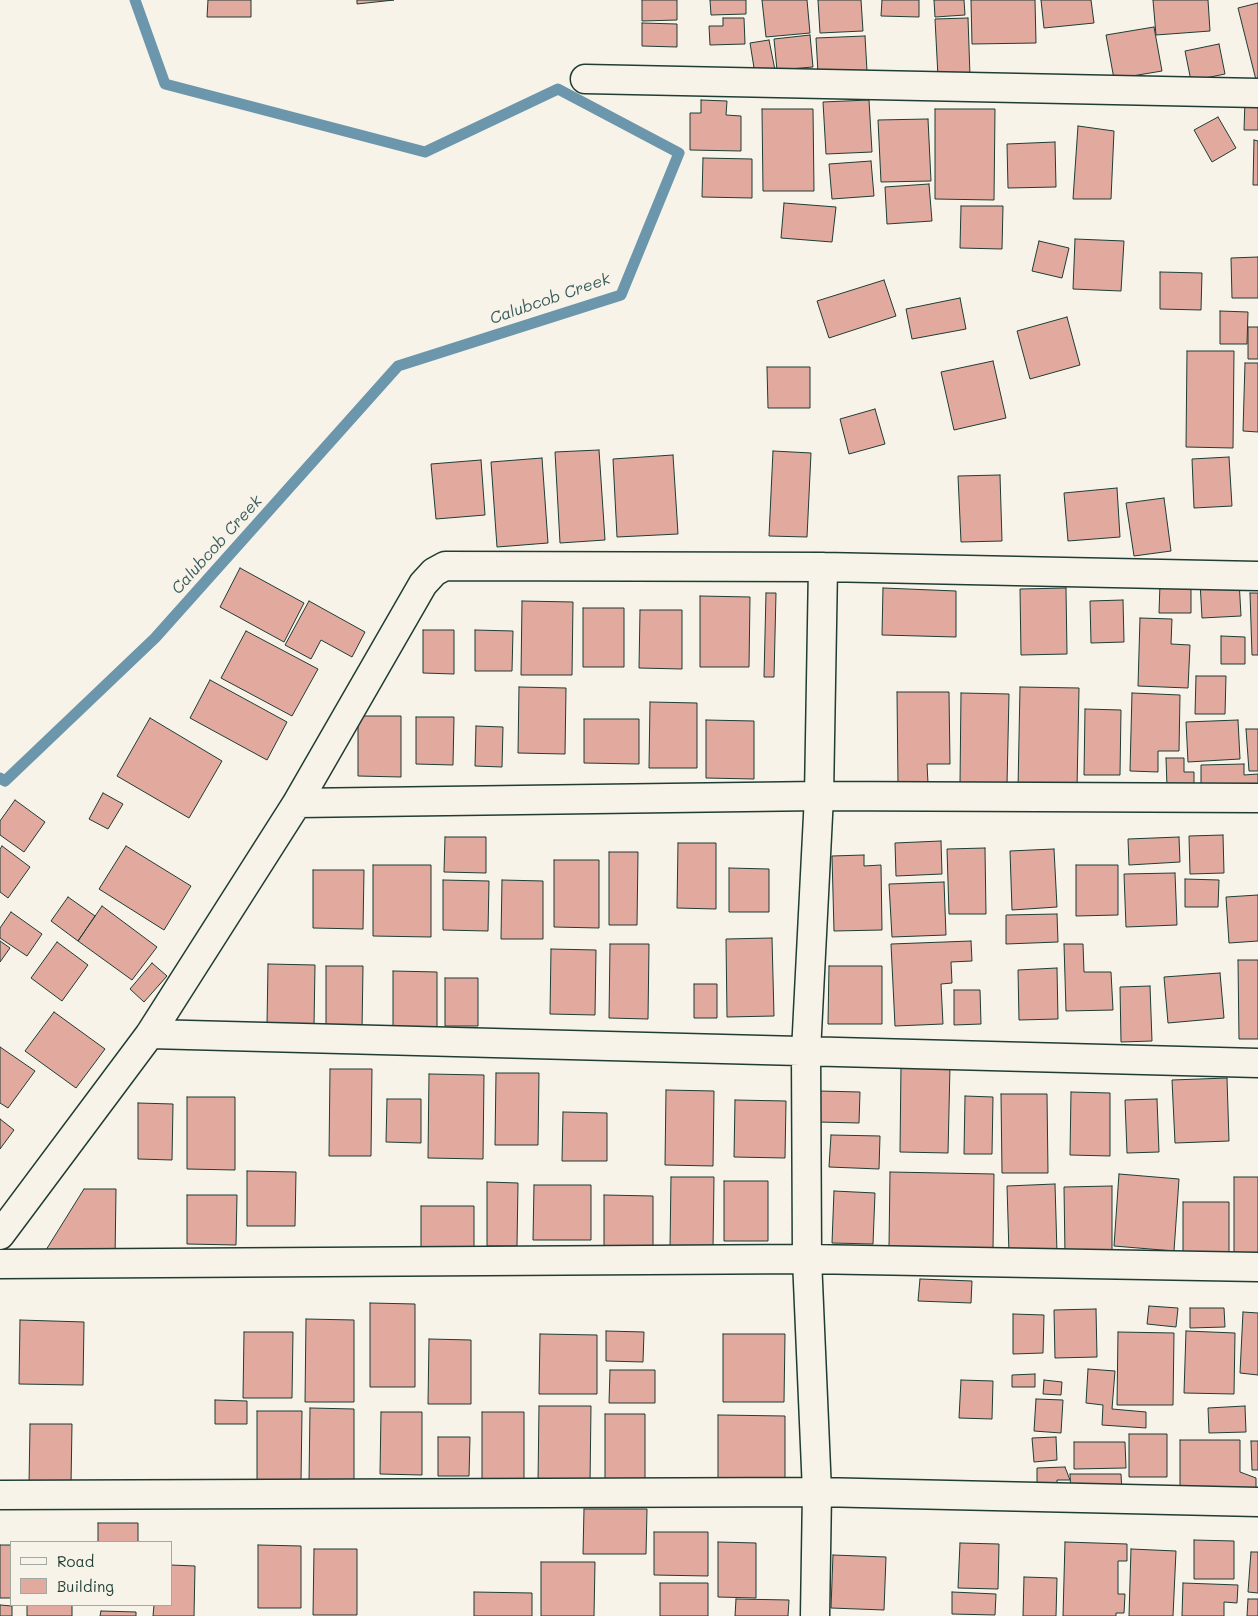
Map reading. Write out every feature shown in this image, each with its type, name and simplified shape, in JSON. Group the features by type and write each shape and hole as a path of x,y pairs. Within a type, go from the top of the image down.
{"street":[{"path":"585,79 1258,93"},
{"path":"0,1235 150,1034 297,803 423,584 434,572 445,566 823,567 1258,576"},
{"path":"815,1616 817,1492 807,1259 806,1052 819,796 823,567"},
{"path":"297,803 819,796 1258,798"},
{"path":"150,1034 1258,1063"},
{"path":"0,1264 807,1259 1258,1266"},
{"path":"0,1495 817,1492 1258,1502"}],"building":[{"path":"208,0 251,0 251,17 207,17"},
{"path":"357,0 394,0 357,4"},
{"path":"642,0 677,0 677,20 642,21"},
{"path":"710,0 746,0 746,14 711,15"},
{"path":"762,0 807,0 810,33 766,37"},
{"path":"818,0 861,0 863,31 820,33"},
{"path":"882,0 919,0 919,17 881,16"},
{"path":"934,0 964,0 965,15 935,17"},
{"path":"971,0 1035,0 1036,43 972,44"},
{"path":"1041,0 1091,0 1094,23 1044,28"},
{"path":"1153,0 1208,0 1210,31 1156,35"},
{"path":"1258,3 1258,79 1256,80 1238,8"},
{"path":"723,18 744,18 745,44 710,45 709,26 723,26"},
{"path":"968,18 970,76 938,77 935,19"},
{"path":"642,23 677,24 677,47 642,46"},
{"path":"1154,27 1162,71 1114,79 1106,35"},
{"path":"810,35 813,67 777,70 774,39"},
{"path":"865,36 867,71 818,73 816,38"},
{"path":"769,40 775,70 755,74 750,43"},
{"path":"1219,44 1225,74 1191,81 1185,51"},
{"path":"701,100 727,101 726,115 741,116 741,151 690,150 690,113 701,113"},
{"path":"869,100 872,152 826,154 823,102"},
{"path":"1245,101 1258,101 1258,130 1244,130"},
{"path":"762,109 813,109 814,191 763,191"},
{"path":"935,109 995,109 994,200 935,199"},
{"path":"1218,117 1236,148 1212,162 1194,130"},
{"path":"928,119 931,181 881,182 878,120"},
{"path":"1078,126 1114,131 1111,199 1073,199"},
{"path":"1254,140 1258,141 1258,185 1253,185"},
{"path":"1055,142 1056,187 1008,188 1007,144"},
{"path":"703,158 752,159 752,198 702,197"},
{"path":"871,161 874,196 832,199 829,164"},
{"path":"929,184 932,221 887,224 885,187"},
{"path":"784,203 836,207 832,242 781,238"},
{"path":"961,206 1003,206 1002,249 960,248"},
{"path":"1075,239 1124,241 1121,291 1073,289"},
{"path":"1039,241 1069,248 1062,278 1032,271"},
{"path":"1258,257 1258,298 1232,298 1231,258"},
{"path":"1160,272 1202,273 1201,310 1160,309"},
{"path":"884,280 896,316 829,338 817,301"},
{"path":"960,298 966,329 912,339 906,309"},
{"path":"1220,311 1248,312 1247,344 1220,344"},
{"path":"1067,317 1080,365 1030,379 1017,331"},
{"path":"1248,327 1258,327 1258,359 1248,359"},
{"path":"1187,351 1234,351 1233,448 1186,447"},
{"path":"993,361 1006,418 954,430 941,372"},
{"path":"1245,363 1258,363 1258,432 1243,431"},
{"path":"767,367 810,367 810,408 768,408"},
{"path":"875,409 885,444 849,454 840,419"},
{"path":"599,450 605,540 560,543 555,452"},
{"path":"773,451 811,453 807,537 769,536"},
{"path":"673,455 678,534 617,537 613,459"},
{"path":"1229,457 1232,506 1194,508 1192,459"},
{"path":"542,458 548,543 497,547 491,462"},
{"path":"481,460 485,515 436,519 431,464"},
{"path":"1000,475 1002,541 961,542 958,476"},
{"path":"1117,488 1120,537 1068,541 1064,493"},
{"path":"1164,498 1171,551 1134,556 1126,503"},
{"path":"240,568 304,603 284,642 220,607"},
{"path":"1239,580 1241,616 1202,618 1200,582"},
{"path":"1160,584 1191,585 1191,613 1159,613"},
{"path":"883,588 956,591 956,637 882,635"},
{"path":"1066,588 1067,654 1021,655 1020,589"},
{"path":"766,593 776,593 774,677 764,677"},
{"path":"1250,593 1258,593 1258,655 1252,655"},
{"path":"700,596 750,597 749,667 700,667"},
{"path":"1123,600 1124,642 1091,643 1090,601"},
{"path":"309,601 365,632 352,657 321,640 311,659 285,645"},
{"path":"522,601 573,602 572,675 521,675"},
{"path":"583,608 624,608 624,667 583,667"},
{"path":"640,610 682,610 682,669 639,668"},
{"path":"1140,618 1172,619 1171,644 1190,645 1188,688 1138,686"},
{"path":"423,630 454,630 454,674 423,673"},
{"path":"475,630 513,631 512,671 475,671"},
{"path":"246,631 318,669 292,716 221,678"},
{"path":"1221,636 1245,637 1245,664 1221,664"},
{"path":"1196,676 1226,676 1225,714 1195,714"},
{"path":"210,680 287,722 267,760 190,718"},
{"path":"519,687 566,688 565,754 518,753"},
{"path":"1020,687 1079,688 1077,788 1018,788"},
{"path":"897,692 949,692 950,764 927,764 928,783 898,783"},
{"path":"961,693 1009,694 1007,785 960,784"},
{"path":"1132,693 1180,695 1179,751 1158,751 1158,772 1130,771"},
{"path":"650,702 697,703 697,768 649,768"},
{"path":"1085,709 1121,710 1120,775 1084,775"},
{"path":"358,716 401,716 401,777 358,776"},
{"path":"416,717 454,717 453,765 416,764"},
{"path":"150,718 222,761 189,818 117,776"},
{"path":"584,719 639,719 639,764 584,763"},
{"path":"706,720 754,721 754,779 706,778"},
{"path":"1238,720 1240,759 1188,762 1186,722"},
{"path":"476,726 503,727 502,767 475,766"},
{"path":"1246,729 1258,729 1258,771 1249,771"},
{"path":"1166,758 1184,758 1184,772 1194,772 1194,786 1167,787"},
{"path":"1244,764 1244,775 1258,774 1258,784 1245,784 1245,790 1201,792 1201,765"},
{"path":"103,793 123,804 108,829 89,819"},
{"path":"15,800 45,822 24,852 0,835 0,821"},
{"path":"1223,835 1224,873 1190,874 1189,836"},
{"path":"445,837 486,837 486,873 444,872"},
{"path":"1179,837 1180,862 1129,865 1128,839"},
{"path":"941,841 942,874 896,876 895,843"},
{"path":"678,843 716,843 716,909 677,908"},
{"path":"2,846 30,867 8,898 0,892 0,849"},
{"path":"126,846 191,886 164,930 99,889"},
{"path":"985,848 986,914 949,914 947,849"},
{"path":"1054,849 1057,907 1012,910 1010,851"},
{"path":"609,852 638,852 637,925 609,925"},
{"path":"864,855 864,866 881,865 882,930 834,931 832,856"},
{"path":"554,860 599,860 599,928 554,927"},
{"path":"373,865 431,865 431,937 373,936"},
{"path":"1076,865 1118,865 1118,915 1076,916"},
{"path":"729,868 769,869 769,912 729,912"},
{"path":"313,870 364,870 363,929 313,928"},
{"path":"1175,873 1177,925 1126,927 1124,874"},
{"path":"1185,879 1219,880 1218,907 1185,907"},
{"path":"443,880 489,881 488,931 443,930"},
{"path":"502,880 543,881 543,939 501,939"},
{"path":"944,882 946,935 892,937 889,884"},
{"path":"1258,895 1258,941 1229,943 1226,897"},
{"path":"68,897 95,916 78,941 51,921"},
{"path":"102,906 157,947 132,980 78,941"},
{"path":"11,912 42,934 27,956 0,938 0,928"},
{"path":"1057,914 1058,942 1006,944 1006,915"},
{"path":"772,938 774,1016 727,1017 726,939"},
{"path":"0,941 10,948 0,962"},
{"path":"971,941 972,961 951,962 952,983 941,984 943,1024 895,1026 891,944"},
{"path":"57,942 88,965 62,1001 31,978"},
{"path":"610,944 649,944 648,1019 609,1018"},
{"path":"1064,944 1083,944 1084,972 1111,972 1113,1010 1066,1011"},
{"path":"551,949 596,950 595,1015 550,1014"},
{"path":"1238,960 1258,960 1258,1039 1239,1039"},
{"path":"152,963 167,976 144,1002 130,989"},
{"path":"268,964 315,965 314,1026 267,1025"},
{"path":"326,966 363,966 362,1030 326,1030"},
{"path":"829,966 882,966 882,1024 828,1024"},
{"path":"1057,968 1058,1019 1019,1020 1018,970"},
{"path":"393,971 437,972 437,1032 393,1031"},
{"path":"1220,973 1224,1018 1168,1023 1164,977"},
{"path":"445,978 478,978 478,1026 445,1026"},
{"path":"694,984 717,984 717,1018 694,1018"},
{"path":"1150,986 1152,1041 1121,1042 1120,987"},
{"path":"954,990 980,990 981,1024 954,1025"},
{"path":"54,1012 105,1049 76,1088 25,1051"},
{"path":"0,1047 35,1071 8,1108 0,1103"},
{"path":"901,1065 950,1066 948,1153 900,1152"},
{"path":"330,1069 372,1069 371,1156 329,1156"},
{"path":"496,1073 539,1073 538,1145 495,1145"},
{"path":"429,1074 484,1075 483,1159 428,1158"},
{"path":"1227,1078 1229,1141 1175,1143 1172,1080"},
{"path":"666,1090 714,1091 713,1166 665,1165"},
{"path":"819,1091 860,1092 859,1123 818,1122"},
{"path":"1071,1092 1110,1093 1110,1156 1070,1155"},
{"path":"1001,1094 1047,1094 1048,1173 1002,1173"},
{"path":"965,1096 993,1097 992,1154 964,1154"},
{"path":"187,1097 235,1097 235,1170 187,1169"},
{"path":"387,1099 421,1099 421,1143 386,1142"},
{"path":"1157,1099 1159,1152 1127,1153 1125,1100"},
{"path":"735,1100 786,1101 785,1158 734,1157"},
{"path":"138,1103 173,1104 172,1160 138,1159"},
{"path":"563,1112 607,1113 607,1161 562,1161"},
{"path":"0,1119 14,1130 0,1149"},
{"path":"831,1135 880,1136 879,1169 829,1167"},
{"path":"247,1171 296,1172 295,1226 247,1226"},
{"path":"890,1172 994,1174 993,1249 889,1247"},
{"path":"1119,1174 1179,1179 1174,1251 1114,1246"},
{"path":"671,1177 714,1177 713,1249 670,1248"},
{"path":"1234,1177 1258,1177 1258,1261 1234,1260"},
{"path":"724,1181 768,1181 768,1241 724,1241"},
{"path":"487,1182 518,1183 517,1246 487,1246"},
{"path":"1055,1184 1057,1253 1009,1254 1007,1186"},
{"path":"534,1185 591,1185 591,1240 533,1240"},
{"path":"1112,1186 1112,1255 1065,1255 1064,1187"},
{"path":"84,1189 116,1189 115,1259 41,1258"},
{"path":"834,1191 875,1193 873,1244 832,1243"},
{"path":"187,1195 237,1195 236,1245 187,1244"},
{"path":"604,1195 653,1196 653,1253 604,1252"},
{"path":"1183,1202 1229,1202 1229,1259 1183,1259"},
{"path":"421,1206 474,1206 474,1248 421,1247"},
{"path":"920,1279 972,1281 971,1303 918,1301"},
{"path":"370,1303 415,1304 415,1387 370,1387"},
{"path":"1149,1306 1178,1308 1176,1327 1147,1324"},
{"path":"1190,1308 1224,1308 1225,1327 1190,1328"},
{"path":"1096,1309 1097,1357 1055,1358 1054,1310"},
{"path":"1243,1312 1258,1313 1258,1375 1240,1373"},
{"path":"1013,1314 1044,1315 1043,1353 1013,1354"},
{"path":"306,1319 354,1320 354,1402 305,1402"},
{"path":"20,1320 84,1322 83,1385 19,1384"},
{"path":"606,1331 644,1332 643,1362 606,1361"},
{"path":"1186,1331 1235,1333 1234,1394 1184,1393"},
{"path":"244,1332 293,1332 292,1398 243,1398"},
{"path":"1118,1332 1174,1333 1173,1405 1117,1405"},
{"path":"540,1334 597,1335 597,1394 539,1394"},
{"path":"723,1334 785,1334 784,1402 723,1402"},
{"path":"429,1339 471,1340 471,1404 428,1404"},
{"path":"1088,1369 1115,1371 1112,1409 1146,1412 1146,1428 1102,1425 1103,1405 1086,1403"},
{"path":"610,1370 655,1370 655,1403 609,1403"},
{"path":"1035,1374 1035,1387 1012,1387 1012,1375"},
{"path":"961,1380 993,1381 992,1419 959,1418"},
{"path":"1044,1380 1062,1382 1061,1395 1043,1394"},
{"path":"1036,1399 1063,1400 1061,1433 1034,1431"},
{"path":"215,1400 247,1401 247,1424 215,1424"},
{"path":"539,1406 591,1406 590,1484 538,1483"},
{"path":"1245,1406 1246,1432 1209,1433 1208,1408"},
{"path":"310,1408 354,1409 354,1482 309,1482"},
{"path":"257,1411 302,1411 301,1482 257,1482"},
{"path":"381,1412 422,1412 422,1475 380,1474"},
{"path":"482,1412 524,1412 524,1485 482,1484"},
{"path":"605,1414 645,1414 645,1483 605,1483"},
{"path":"718,1415 785,1416 785,1483 718,1483"},
{"path":"30,1424 72,1424 71,1485 29,1485"},
{"path":"1129,1434 1167,1434 1167,1477 1129,1477"},
{"path":"438,1437 470,1437 469,1476 438,1476"},
{"path":"1056,1437 1057,1460 1034,1462 1032,1438"},
{"path":"1180,1440 1240,1440 1240,1472 1256,1478 1256,1493 1180,1493"},
{"path":"1251,1441 1258,1441 1258,1470 1252,1470"},
{"path":"1074,1442 1125,1442 1126,1468 1074,1469"},
{"path":"1065,1467 1070,1480 1057,1480 1057,1488 1037,1488 1037,1468"},
{"path":"1070,1474 1121,1474 1122,1493 1071,1493"},
{"path":"584,1509 647,1509 646,1554 583,1554"},
{"path":"98,1523 138,1523 138,1541 98,1541"},
{"path":"654,1532 708,1532 708,1576 654,1575"},
{"path":"1194,1540 1234,1541 1234,1579 1194,1579"},
{"path":"718,1542 756,1543 756,1598 718,1597"},
{"path":"1065,1542 1127,1544 1127,1561 1118,1561 1118,1594 1125,1594 1124,1613 1116,1613 1116,1616 1063,1616"},
{"path":"960,1543 999,1544 998,1589 958,1588"},
{"path":"0,1545 10,1545 10,1598 0,1598"},
{"path":"258,1545 301,1546 301,1608 258,1608"},
{"path":"314,1549 357,1549 357,1615 313,1615"},
{"path":"1131,1549 1176,1551 1173,1616 1129,1616"},
{"path":"1251,1552 1258,1552 1258,1593 1248,1592"},
{"path":"833,1555 886,1557 884,1610 831,1608"},
{"path":"541,1562 595,1562 594,1616 541,1616"},
{"path":"172,1565 195,1566 194,1616 153,1616 154,1606 172,1606"},
{"path":"1024,1577 1057,1578 1056,1616 1023,1616"},
{"path":"660,1583 708,1583 708,1616 660,1616"},
{"path":"1183,1583 1238,1585 1237,1603 1224,1602 1224,1616 1182,1616"},
{"path":"474,1592 532,1593 532,1616 474,1616"},
{"path":"952,1592 996,1594 995,1615 952,1614"},
{"path":"736,1599 789,1600 788,1616 735,1616"},
{"path":"1248,1599 1258,1599 1258,1616 1247,1616"},
{"path":"0,1605 12,1606 12,1616 0,1616"},
{"path":"27,1606 72,1606 72,1616 27,1616"},
{"path":"101,1611 136,1612 136,1616 100,1616"}],"waterway":[{"name":"Calubcob Creek","path":"0,778 5,781 155,638 398,366 621,295 679,153 558,89 425,152 165,84 135,0"}]}
